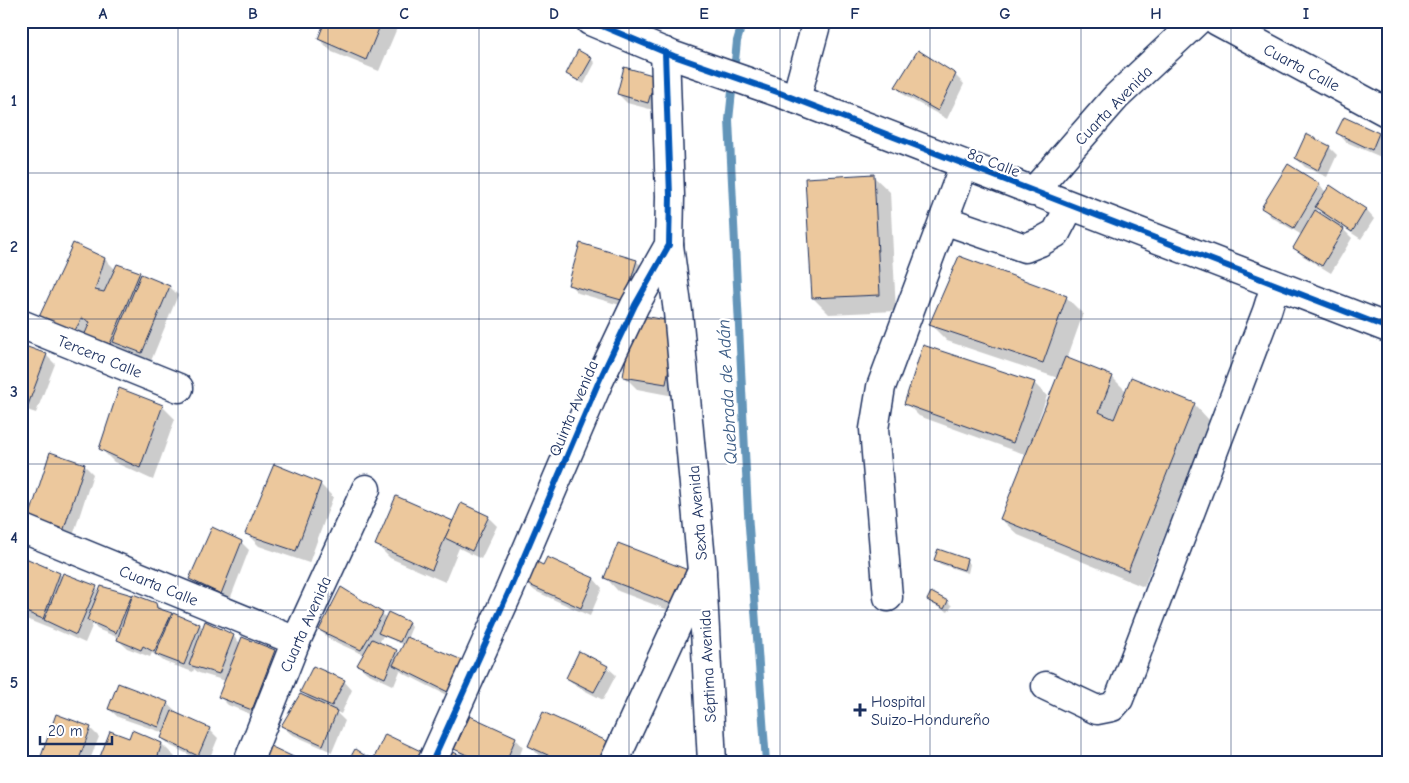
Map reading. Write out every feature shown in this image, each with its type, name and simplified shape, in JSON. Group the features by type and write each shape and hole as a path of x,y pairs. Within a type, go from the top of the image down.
{"street":[{"name":"8a Calle","path":"590,21 670,54 788,96 1388,328"},
{"path":"788,96 817,21"},
{"name":"Cuarta Avenida","path":"1033,192 1116,97 1197,21"},
{"name":"Cuarta Calle","path":"1217,21 1385,107"},
{"path":"670,54 670,246"},
{"path":"888,597 874,430 881,387 964,165"},
{"path":"944,220 1025,248 1056,233 1070,206"},
{"name":"Sexta Avenida","path":"614,762 702,570 670,246"},
{"name":"Quinta Avenida","path":"432,762 634,305 670,246"},
{"path":"1046,686 1097,710 1112,707 1119,699 1267,311 1275,285"},
{"name":"Tercera Calle","path":"21,324 179,388"},
{"name":"Cuarta Avenida","path":"248,762 296,641 366,489"},
{"name":"Cuarta Calle","path":"21,528 296,641"},
{"name":"Séptima Avenida","path":"702,570 712,762"}],"building":[{"path":"325,21 382,21 366,60 318,39"},
{"path":"578,50 592,58 579,81 566,74"},
{"path":"918,50 956,74 938,111 895,87"},
{"path":"624,67 656,76 648,103 617,94"},
{"path":"1344,117 1379,133 1372,150 1336,133"},
{"path":"1306,134 1330,146 1318,170 1295,158"},
{"path":"1288,164 1320,184 1294,228 1261,208"},
{"path":"874,174 880,295 812,298 805,178"},
{"path":"1330,185 1366,209 1352,232 1315,207"},
{"path":"1315,210 1344,229 1322,266 1293,248"},
{"path":"73,243 105,258 95,290 104,292 117,264 140,272 110,344 84,336 90,322 82,318 74,332 39,317"},
{"path":"580,243 637,260 625,301 568,285"},
{"path":"959,256 1067,296 1043,363 929,325"},
{"path":"141,274 170,286 142,353 113,342"},
{"path":"633,314 677,322 666,384 623,377"},
{"path":"22,345 47,354 28,405 21,403"},
{"path":"923,345 1035,382 1013,443 904,404"},
{"path":"1065,357 1113,376 1099,412 1114,419 1131,377 1195,403 1128,571 1000,519"},
{"path":"119,388 163,405 140,468 99,449"},
{"path":"50,452 85,464 63,532 29,518"},
{"path":"274,464 321,483 296,551 245,534"},
{"path":"396,496 453,521 432,570 375,545"},
{"path":"461,503 489,516 472,551 445,538"},
{"path":"212,527 242,541 221,594 189,579"},
{"path":"618,543 688,570 674,605 604,578"},
{"path":"938,549 967,559 964,570 934,560"},
{"path":"21,556 60,573 43,619 21,610"},
{"path":"547,557 594,578 581,608 525,583 535,561 543,565"},
{"path":"63,573 97,586 76,635 44,620"},
{"path":"101,586 132,595 116,633 87,620"},
{"path":"341,587 383,613 361,650 319,630"},
{"path":"931,592 948,601 944,609 927,600"},
{"path":"133,594 156,603 157,608 172,613 154,652 143,646 141,650 117,640"},
{"path":"388,612 409,622 400,642 378,633"},
{"path":"173,613 200,624 184,665 155,654"},
{"path":"205,621 234,635 219,674 189,665"},
{"path":"242,637 275,650 252,710 218,697"},
{"path":"407,637 467,662 454,695 393,665"},
{"path":"372,639 397,650 385,678 357,665"},
{"path":"579,651 608,666 594,692 566,678"},
{"path":"313,666 345,680 332,706 300,692"},
{"path":"118,683 168,702 159,727 108,709"},
{"path":"300,694 337,711 323,745 281,726"},
{"path":"172,711 210,728 198,756 161,738"},
{"path":"543,712 609,742 600,762 563,762 528,746"},
{"path":"56,714 91,727 78,762 39,762"},
{"path":"470,716 516,737 506,762 482,762 454,749"},
{"path":"132,730 162,743 156,762 98,762 110,731 129,738"},
{"path":"385,734 429,755 426,762 382,762 374,758"},
{"path":"268,745 304,762 261,762"},
{"path":"355,749 364,755 378,762 348,762"},
{"path":"447,749 466,758 465,762 442,762"}],"waterway":[{"name":"Quebrada de Adán","path":"734,71 737,41 743,21"},
{"name":"Quebrada de Adán","path":"733,82 729,120 748,513 766,762"}],"cycle path":[{"path":"590,21 674,56 780,93 1388,328"},
{"path":"432,762 510,589 599,381 635,305 669,245 670,196 665,52"}],"place":[{"name":"Hospital Suizo-Hondureño","path":"860,710"}]}
